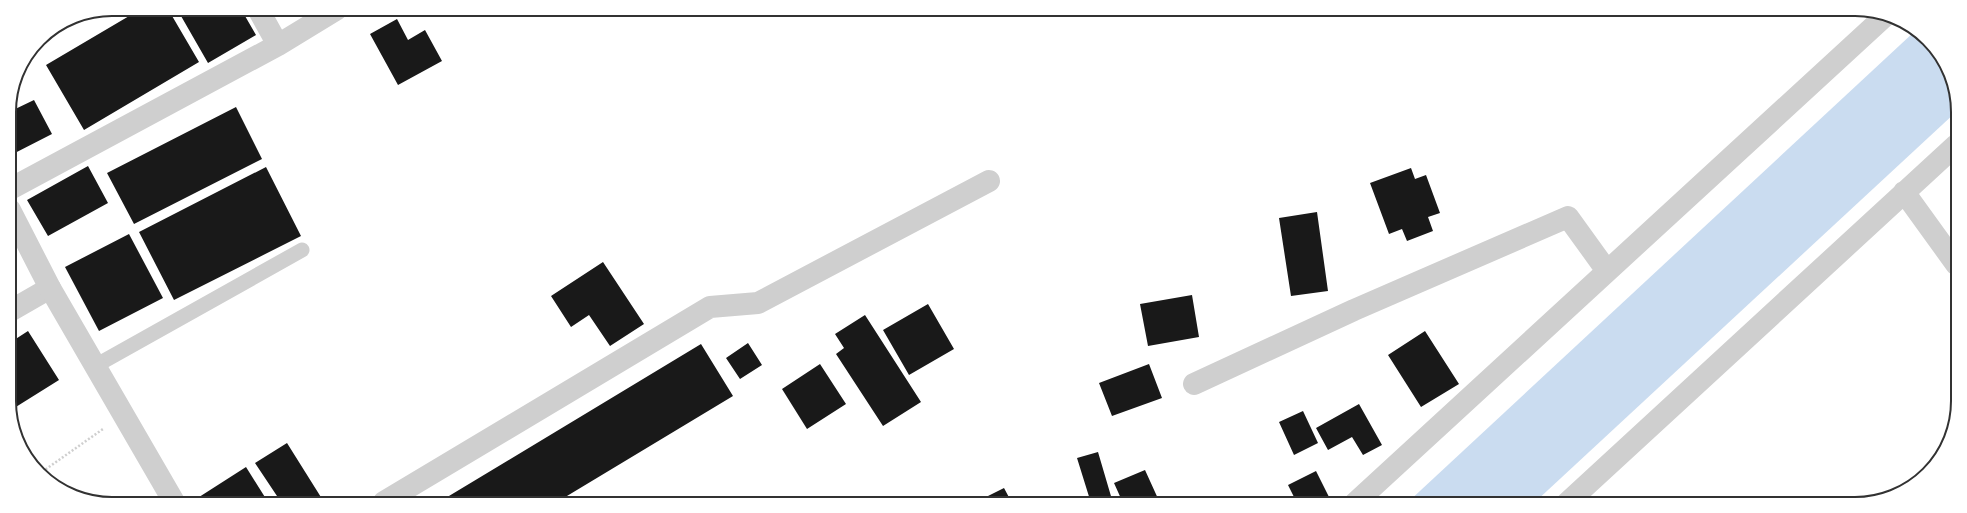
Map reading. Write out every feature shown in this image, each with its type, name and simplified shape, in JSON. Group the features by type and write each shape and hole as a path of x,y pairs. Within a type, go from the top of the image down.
{"street":[{"path":"262,16 278,45"},
{"path":"16,186 278,45 325,16"},
{"path":"1362,497 1881,20"},
{"path":"1575,497 1951,150"},
{"path":"392,497 710,307 758,303 989,181"},
{"path":"1904,192 1951,257"},
{"path":"1194,384 1354,310 1568,217 1607,271"},
{"path":"16,222 50,288 171,497"},
{"path":"16,308 50,288"}],"lane":[{"path":"95,366 302,250"}],"path":[{"path":"45,470 123,415"}],"water":[{"path":"1911,35 1923,44 1935,59 1946,81 1950,100 1951,117 1540,497 1413,497"}],"building":[{"path":"129,16 172,16 199,62 84,130 46,65"},
{"path":"181,16 245,16 256,35 208,63"},
{"path":"397,19 408,40 425,30 442,61 398,85 370,34"},
{"path":"34,100 52,134 16,152 16,109"},
{"path":"236,107 262,159 134,224 107,173"},
{"path":"88,166 108,203 48,236 27,200"},
{"path":"266,167 301,236 174,300 139,232"},
{"path":"1411,168 1415,179 1426,175 1440,213 1428,217 1433,231 1407,241 1402,229 1389,234 1370,183"},
{"path":"1317,212 1328,291 1291,296 1279,218"},
{"path":"129,234 163,298 99,331 65,267"},
{"path":"603,262 644,324 610,346 589,315 571,327 551,296"},
{"path":"1192,295 1199,337 1148,346 1140,304"},
{"path":"928,304 954,349 909,375 883,330"},
{"path":"865,315 921,402 883,426 836,354 844,348 835,334"},
{"path":"28,331 59,380 16,407 16,401 16,339"},
{"path":"1425,331 1459,384 1421,407 1388,355"},
{"path":"748,343 762,365 740,379 726,358"},
{"path":"701,344 733,396 565,497 447,497"},
{"path":"820,364 846,404 807,429 782,389"},
{"path":"1149,364 1162,398 1112,416 1099,383"},
{"path":"1359,404 1382,445 1363,455 1352,437 1328,450 1316,428"},
{"path":"1303,411 1318,443 1294,455 1279,422"},
{"path":"287,443 321,497 278,497 255,463"},
{"path":"1098,452 1111,497 1089,497 1077,458"},
{"path":"246,467 265,497 199,497"},
{"path":"1145,470 1157,497 1120,497 1114,483"},
{"path":"1316,471 1329,497 1294,497 1288,485"},
{"path":"1004,488 1009,497 986,497"}]}
